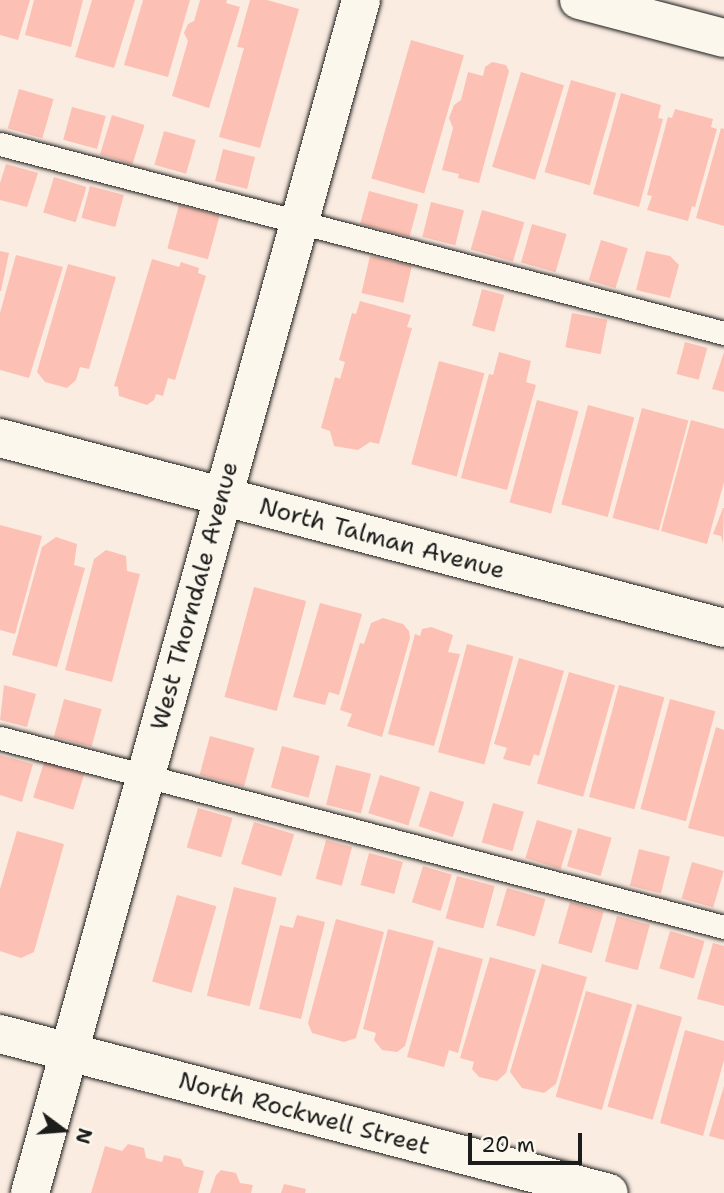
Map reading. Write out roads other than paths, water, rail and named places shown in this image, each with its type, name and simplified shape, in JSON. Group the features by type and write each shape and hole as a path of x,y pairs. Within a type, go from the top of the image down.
{"street":[{"name":"West Thorndale Avenue","path":"30,1193 361,0"},
{"path":"579,0 724,38"},
{"name":"North Talman Avenue","path":"0,439 724,628"},
{"name":"North Rockwell Street","path":"0,1034 609,1193"}],"lane":[{"path":"0,144 724,333"},
{"path":"0,738 724,928"}]}
